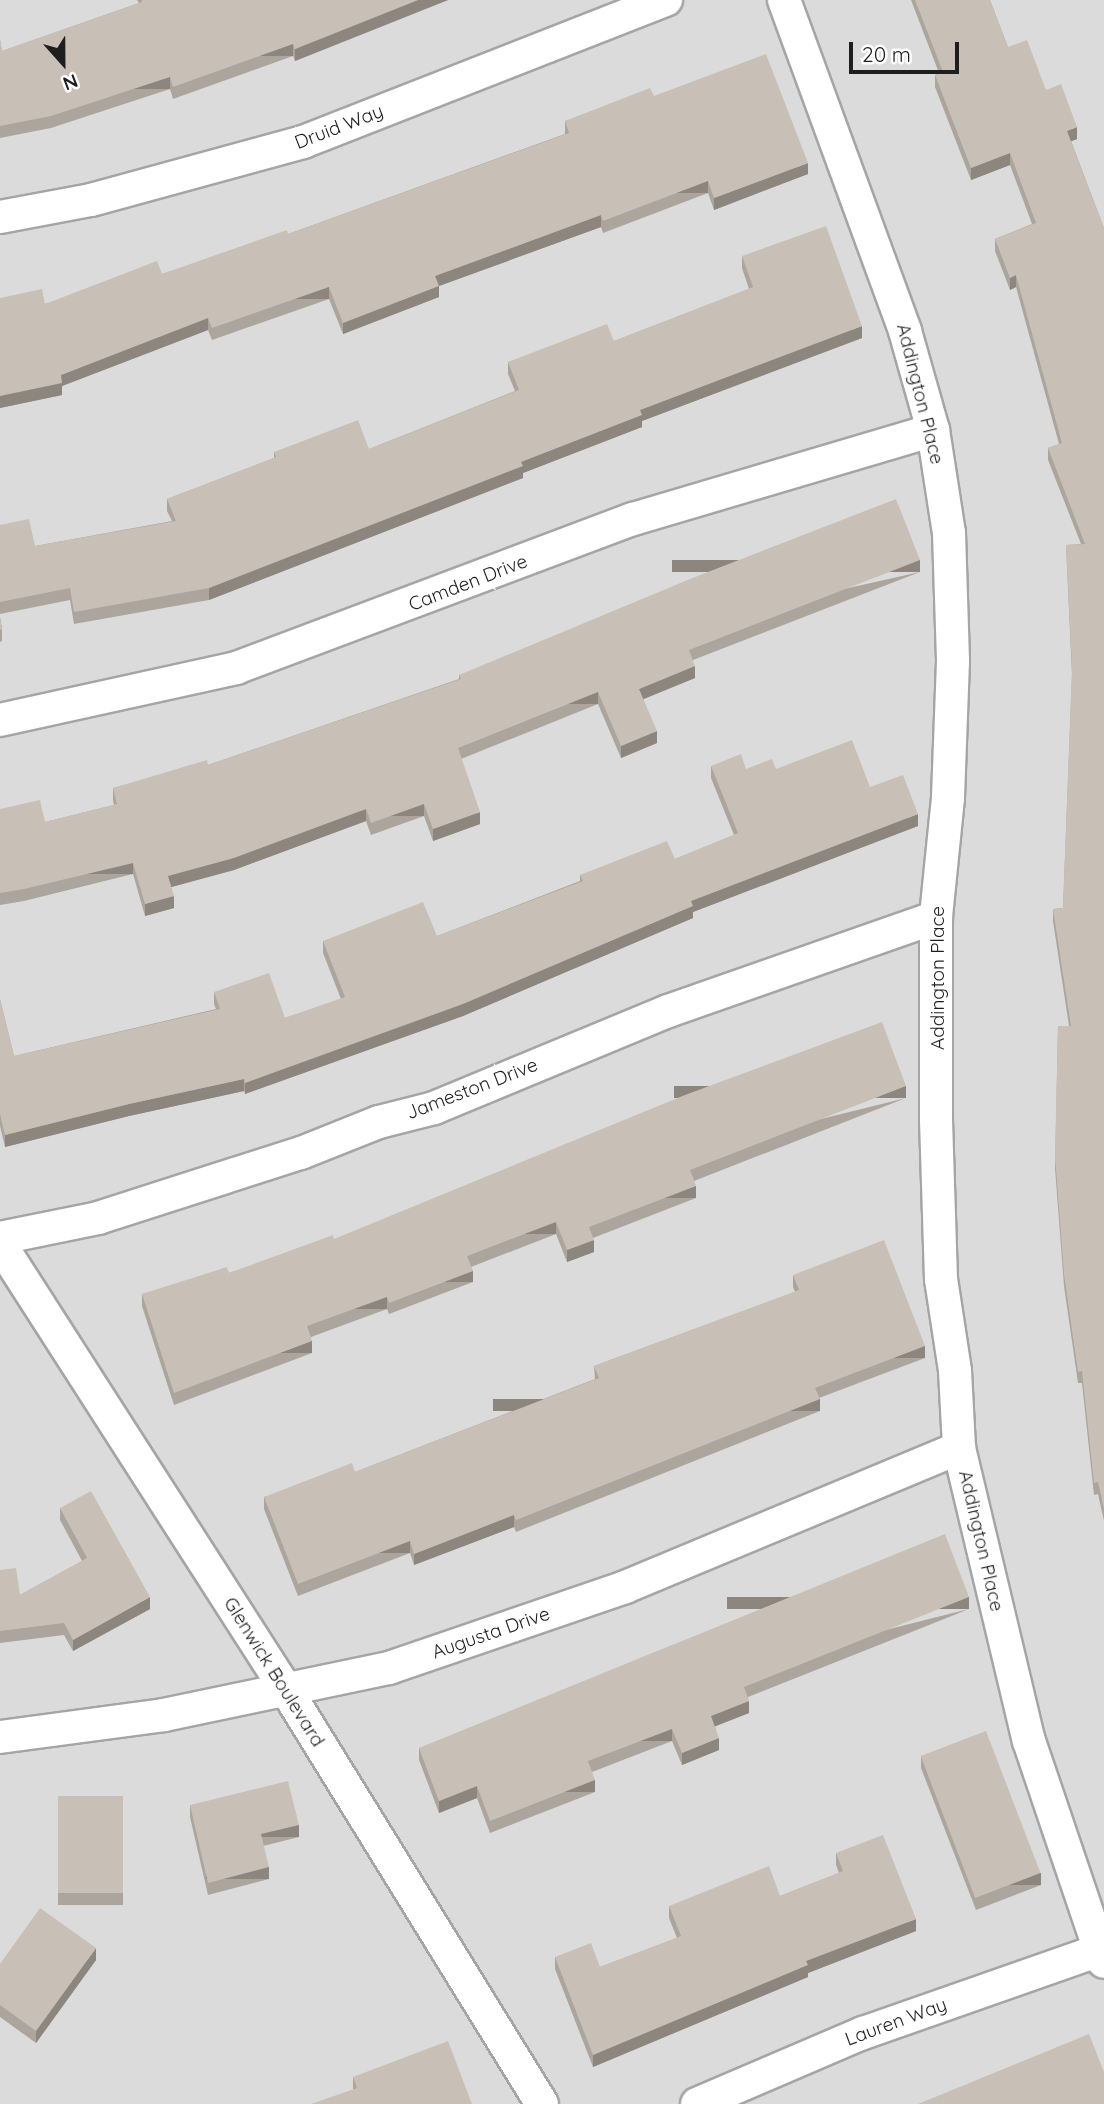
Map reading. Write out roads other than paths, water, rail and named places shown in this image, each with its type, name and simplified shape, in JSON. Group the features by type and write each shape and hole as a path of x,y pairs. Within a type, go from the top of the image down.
{"street":[{"name":"Druid Way","path":"0,217 91,200 282,149 666,0"},
{"name":"Addington Place","path":"784,0 905,331 933,430 949,533 953,661 948,798 936,917 941,1279 955,1370 959,1448 1029,1741 1102,1956"},
{"name":"Camden Drive","path":"0,720 236,668 633,519 933,430"},
{"name":"Jameston Drive","path":"0,1237 98,1218 301,1153 379,1122 434,1108 668,1011 936,917"},
{"name":"Glenwick Boulevard","path":"0,1244 286,1691 542,2104"},
{"name":"Augusta Drive","path":"0,1737 163,1715 389,1668 625,1587 959,1448"},
{"name":"Lauren Way","path":"697,2104 863,2033 1102,1956"}]}
